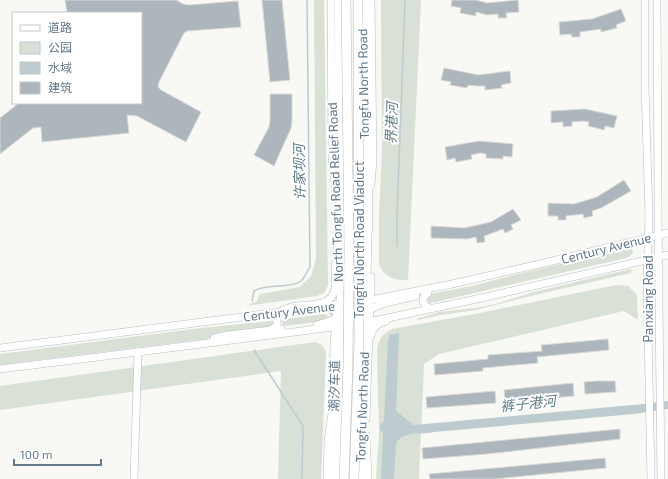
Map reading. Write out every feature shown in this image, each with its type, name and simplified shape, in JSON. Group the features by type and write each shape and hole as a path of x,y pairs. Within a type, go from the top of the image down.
{"highway":[{"path":"339,0 338,189 341,232"},
{"name":"Tongfu North Road Viaduct","path":"341,479 348,365 349,251 346,0"},
{"name":"Tongfu North Road Viaduct","path":"354,479 359,340 358,0"},
{"path":"363,0 368,156 368,230"},
{"path":"332,479 334,442 339,402"},
{"path":"362,418 362,476"}],"main road":[{"name":"North Tongfu Road Relief Road","path":"331,0 332,157 338,189 337,250 339,305"},
{"name":"Tongfu North Road","path":"338,317 341,232 344,200 339,0"},
{"name":"Tongfu North Road","path":"363,0 365,204 368,230 369,285"},
{"path":"179,347 228,335 318,325 351,311 365,301 369,285 373,160 371,0"},
{"name":"Panxiang Road","path":"645,0 651,479"},
{"name":"Panxiang Road","path":"657,0 657,200 659,235 661,479"},
{"path":"270,330 277,326 277,320 270,313 294,306 327,302 334,294 335,260 341,232"},
{"name":"Century Avenue","path":"0,348 365,301 509,271 668,233"},
{"name":"Century Avenue","path":"0,369 179,347 340,336 350,325 448,306 668,254"},
{"path":"350,325 357,317 367,310 385,303 470,284 509,271"},
{"path":"367,310 365,301 362,298 369,285"},
{"path":"428,293 423,299 423,303 429,308 436,308"},
{"path":"362,418 370,377 371,332 378,324 448,306"},
{"name":"Tongfu North Road","path":"362,418 367,310"},
{"path":"327,479 328,441 340,336 338,317"},
{"path":"367,322 366,418 368,479"},
{"name":"Tongfu North Road","path":"340,336 337,370 342,424 341,479"},
{"path":"134,479 138,352"}],"lane":[{"path":"335,288 339,305"},
{"path":"316,308 330,312 338,317"},
{"path":"367,322 370,339"},
{"name":"潮汐车道","path":"340,336 341,479"}],"green space":[{"path":"314,0 324,0 328,285 324,293 317,296 246,306 257,301 260,294 300,287 311,276 316,259"},
{"path":"381,0 421,0 408,280 399,280 390,277 384,272 379,264 379,216 382,150"},
{"path":"628,248 632,249 633,253 626,258 431,303 428,302 427,298 430,294 472,286"},
{"path":"630,269 632,270 631,273 476,310 418,320 416,319 439,312 476,308 495,304 534,292"},
{"path":"616,285 628,286 637,295 638,320 624,311 439,354 424,364 419,479 376,479 379,433 377,351 381,338 386,333 392,329 475,314"},
{"path":"324,314 327,315 328,318 324,321 285,326 282,325 282,320 284,319"},
{"path":"270,321 273,322 271,327 236,331 206,339 0,365 0,354 201,328"},
{"path":"315,342 322,345 326,352 321,479 278,479 281,371 0,410 0,386"}],"water":[{"path":"399,333 396,411 414,425 668,401 668,409 634,414 404,436 396,443 394,479 381,479 383,433 380,431 380,424 384,421 388,341 389,335"}],"building":[{"path":"65,0 176,0 183,4 189,5 238,1 241,27 187,31 184,33 159,82 158,87 161,90 201,112 186,142 137,116 127,115 129,133 42,142 41,127 33,128 0,154 0,118 18,104 142,104 142,12 67,12"},
{"path":"262,0 282,0 290,80 270,82"},
{"path":"452,0 476,0 487,3 518,0 519,12 506,13 507,18 498,18 498,14 487,15 476,12 476,16 460,13 461,8 451,6"},
{"path":"621,9 626,21 616,25 617,28 601,32 601,29 580,32 580,37 572,37 571,34 560,35 559,22 592,19"},
{"path":"444,68 478,75 510,71 511,83 501,85 502,88 485,90 485,86 468,85 467,88 450,85 451,82 441,80"},
{"path":"270,94 292,94 291,128 274,166 254,155 269,127"},
{"path":"585,109 617,116 614,128 605,126 604,130 588,126 589,122 584,121 572,122 572,126 563,127 563,122 551,123 551,111"},
{"path":"479,141 513,144 512,157 503,156 503,159 486,158 486,154 480,153 471,155 472,159 456,162 455,158 447,160 445,147"},
{"path":"624,180 631,191 601,208 592,211 593,216 584,218 583,214 566,216 566,220 558,220 558,216 548,216 548,203 574,204 597,197"},
{"path":"513,209 521,220 511,225 513,229 505,233 503,229 484,236 485,242 477,243 476,237 467,239 431,238 431,226 464,228 491,222"},
{"path":"608,339 609,350 537,357 538,363 483,368 483,371 435,375 434,364 488,359 488,355 542,351 541,345"},
{"path":"615,381 616,392 585,394 584,382"},
{"path":"573,383 574,396 505,402 504,390"},
{"path":"495,391 496,403 427,408 426,397"},
{"path":"620,429 620,439 487,454 423,459 422,448"},
{"path":"605,458 606,468 494,479 430,479 429,474"}],"waterway":[{"name":"许家坝河","path":"252,301 254,291 265,287 291,285 301,281 310,267 307,0"},
{"name":"界港河","path":"397,246 405,0"},
{"name":"许家坝河","path":"254,350 303,426 302,479"}],"water label":[{"name":"裤子港河","path":"528,403"}]}
